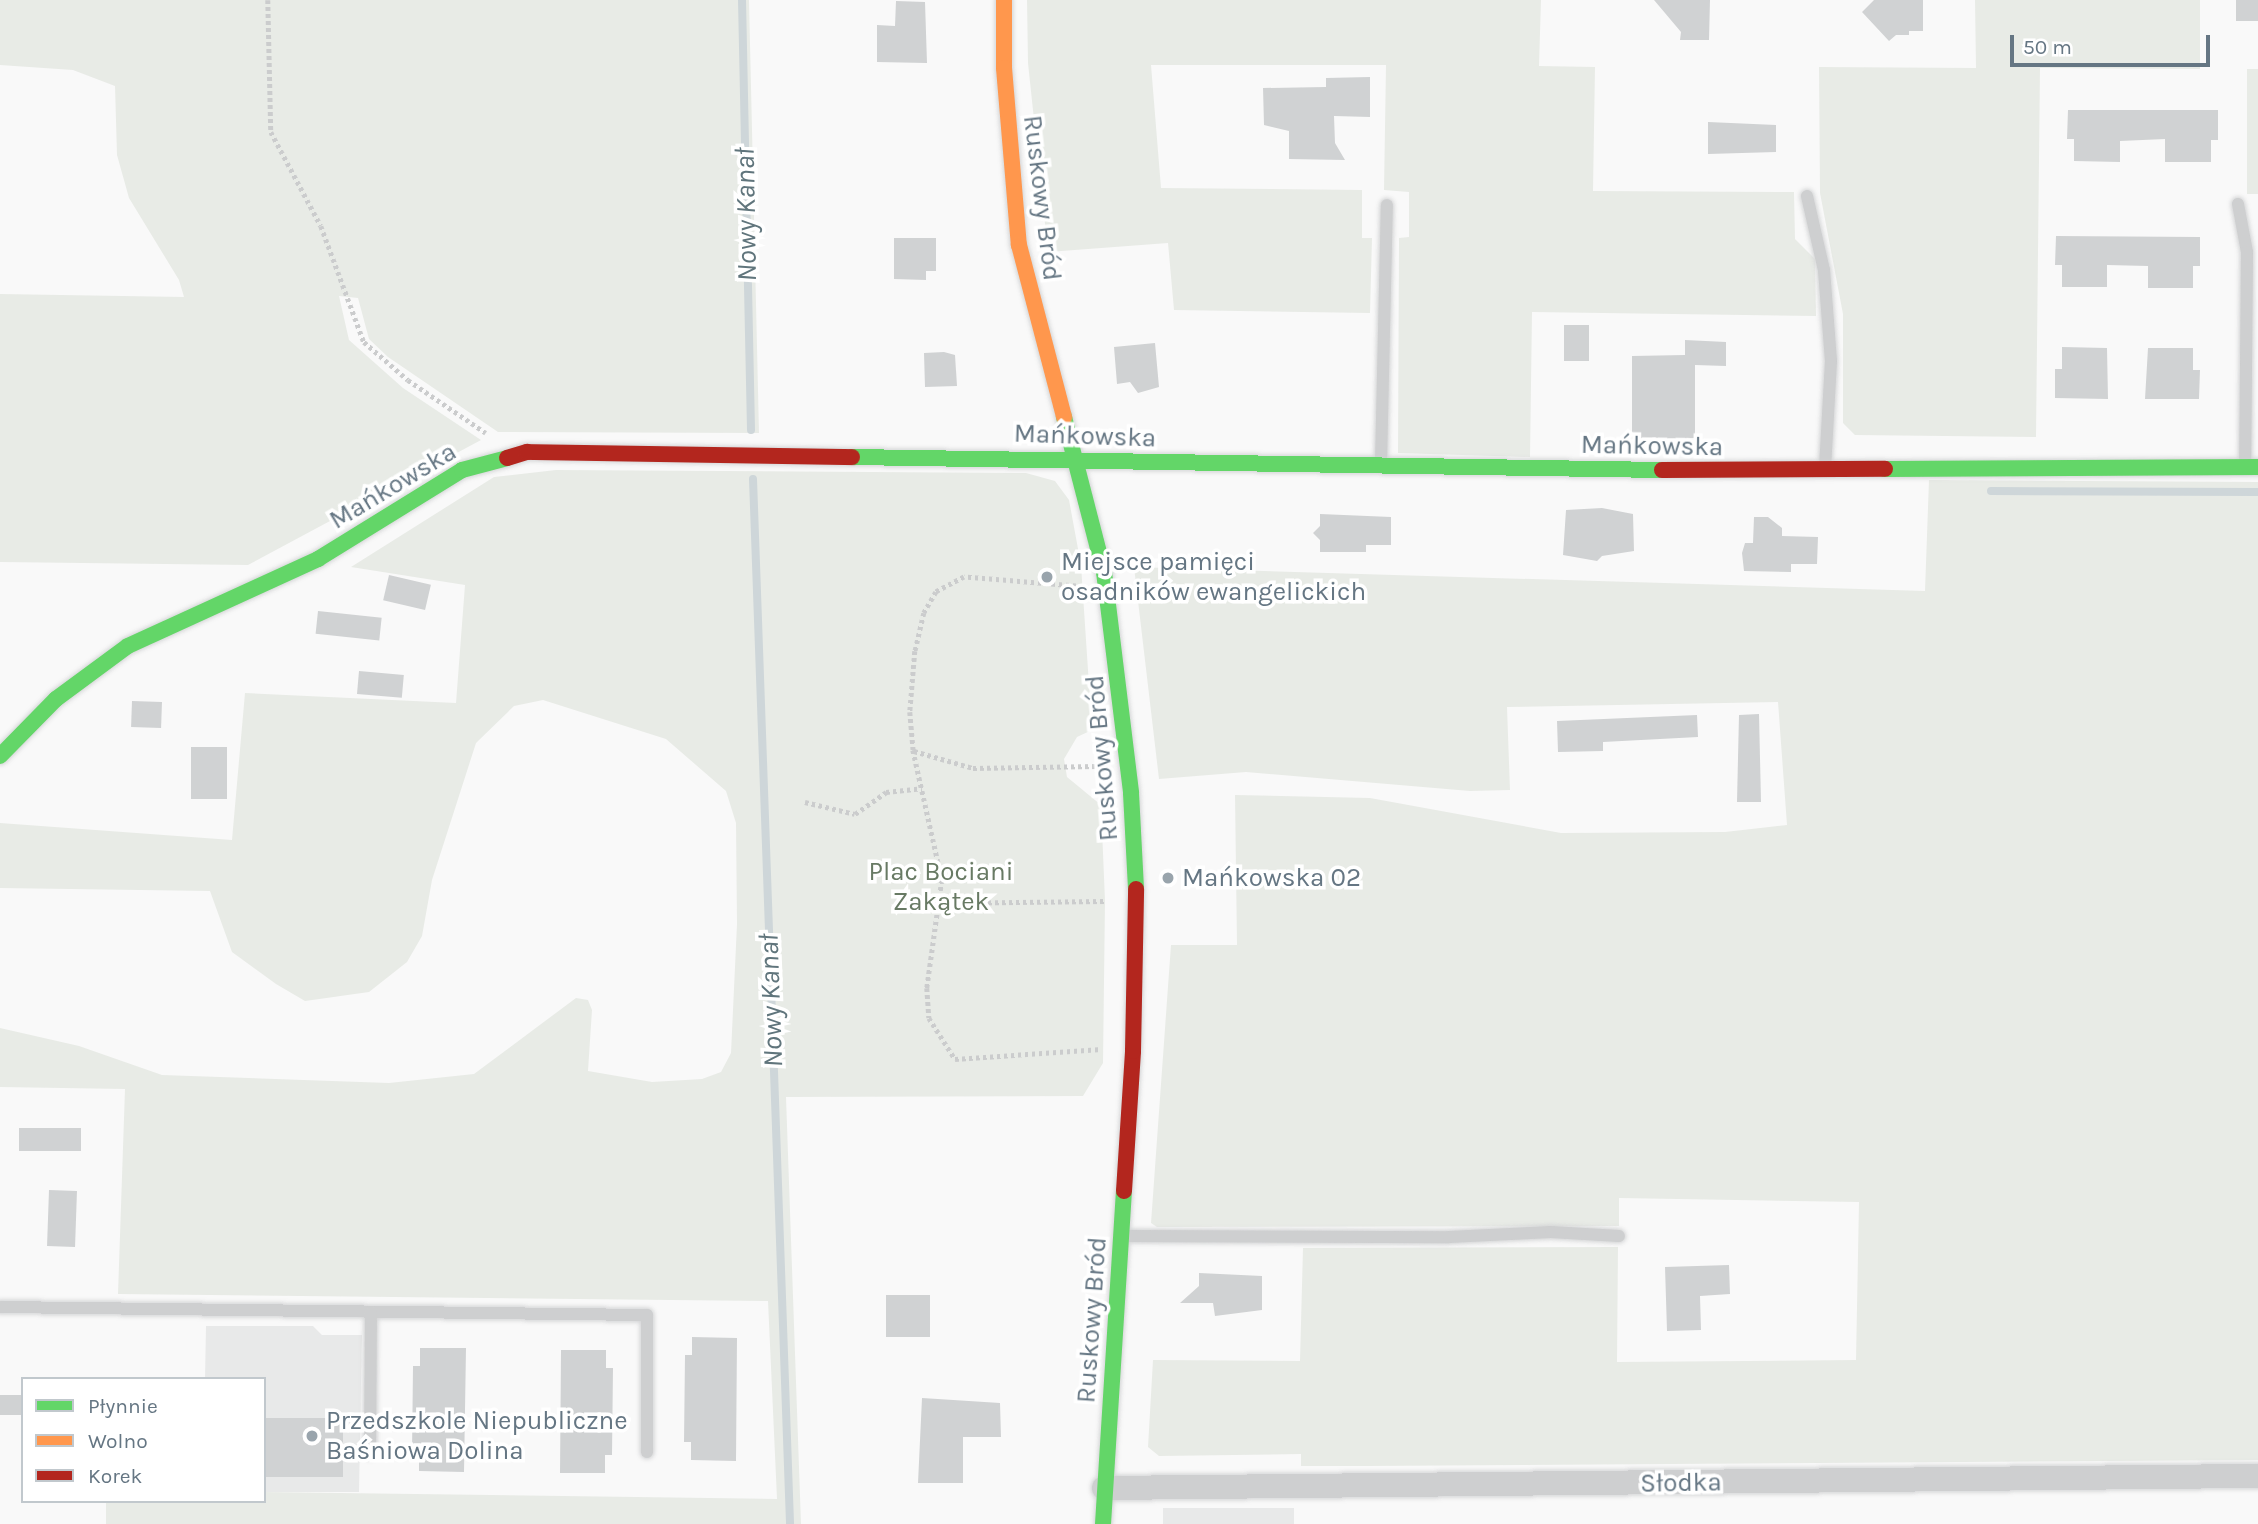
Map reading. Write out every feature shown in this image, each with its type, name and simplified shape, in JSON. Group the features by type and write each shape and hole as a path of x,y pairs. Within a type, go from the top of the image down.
{"street":[{"name":"Ruskowy Bród","path":"1004,0 1004,68 1019,245 1112,617 1131,793 1135,982 1103,1524"},
{"name":"Mańkowska","path":"0,756 56,699 128,646 318,559 462,470 502,455 552,451 1722,471 1825,467 2251,466"},
{"name":"Słodka","path":"1104,1488 2258,1476"}],"lane":[{"path":"1807,196 1824,270 1830,361 1825,467"},
{"path":"2238,204 2246,252 2251,466"},
{"path":"1381,467 1387,205"},
{"path":"1122,1236 1449,1237 1551,1232 1619,1236"},
{"path":"0,1307 647,1315 647,1452"},
{"path":"370,1453 371,1312"}],"path":[{"path":"268,0 271,132 321,226 364,342 408,380 479,427 495,441 502,455"},
{"path":"1082,586 964,577 936,592 924,613 915,651 910,712 913,750 939,854 939,903 928,1004 929,1018 955,1059 1107,1049"},
{"path":"913,750 973,768 1100,766"},
{"path":"805,802 855,814 887,792 922,788"},
{"path":"939,903 1109,901"}],"shaded area":[{"name":"Przedszkole Niepubliczne Baśniowa Dolina","path":"206,1326 313,1326 322,1335 362,1335 359,1492 266,1492 266,1377 205,1377"},
{"path":"1163,1508 1294,1508 1294,1524 1163,1524"}],"green space":[{"path":"0,0 749,0 759,433 498,432 388,357 369,339 358,298 339,296 349,340 403,388 481,440 248,565 0,562 0,294 184,297 179,280 129,198 117,155 115,86 73,70 0,65"},
{"path":"1027,0 1541,0 1539,66 1595,67 1593,191 1794,192 1795,239 1815,259 1816,316 1532,312 1530,457 1398,453 1399,238 1409,237 1409,192 1384,190 1386,65 1151,65 1161,188 1362,190 1362,238 1372,238 1370,313 1174,310 1168,243 1048,252 1028,63"},
{"path":"1975,0 2200,0 2200,69 2040,68 2036,437 1855,435 1843,423 1843,314 1820,193 1819,67 1976,68"},
{"path":"2247,69 2258,69 2258,194 2247,194"},
{"name":"Plac Bociani Zakątek","path":"556,470 1026,473 1055,481 1069,500 1081,565 1092,730 1077,737 1064,759 1067,777 1101,805 1105,901 1103,1063 1083,1096 786,1097 801,1524 106,1524 106,1503 266,1503 266,1492 777,1499 768,1301 118,1294 125,1089 0,1087 0,1028 79,1046 162,1075 389,1083 474,1074 576,998 588,1000 592,1010 588,1071 652,1082 702,1079 721,1072 731,1053 737,924 736,823 726,791 666,739 543,700 514,706 476,743 432,880 422,936 407,962 369,992 305,1001 276,984 232,952 210,891 0,888 0,823 232,840 245,693 456,703 465,585 351,567 494,477"},
{"path":"1929,480 2258,482 2258,1460 1301,1466 1301,1454 1159,1456 1148,1447 1153,1360 1300,1361 1303,1248 1618,1247 1617,1362 1856,1360 1859,1202 1619,1198 1619,1226 1157,1227 1151,1223 1171,945 1237,945 1235,795 1370,798 1561,833 1725,832 1787,825 1778,702 1507,707 1510,790 1470,791 1246,772 1159,779 1134,567 1925,591"}],"building":[{"path":"1654,0 1710,0 1709,40 1680,40 1681,32"},
{"path":"1874,0 1923,0 1923,31 1909,31 1909,35 1896,35 1889,41 1862,12"},
{"path":"2236,0 2258,0 2258,21 2236,21"},
{"path":"896,1 925,2 927,63 877,62 877,25 895,26"},
{"path":"1370,77 1370,117 1334,116 1335,143 1345,160 1289,159 1289,131 1264,125 1263,88 1326,87 1326,78"},
{"path":"2068,110 2218,110 2218,140 2211,140 2211,162 2165,162 2165,139 2120,141 2120,162 2074,161 2074,139 2067,139"},
{"path":"1708,122 1776,125 1776,152 1708,154"},
{"path":"2056,236 2200,237 2200,266 2193,266 2193,288 2148,288 2148,266 2107,265 2107,287 2062,287 2062,265 2055,265"},
{"path":"894,238 936,238 936,271 926,271 926,280 894,279"},
{"path":"1564,325 1589,325 1589,361 1564,361"},
{"path":"1685,340 1726,342 1726,366 1695,365 1695,438 1632,439 1632,356 1685,355"},
{"path":"1155,343 1159,387 1138,393 1130,382 1117,384 1114,347"},
{"path":"2062,347 2107,348 2108,399 2055,398 2055,369 2062,369"},
{"path":"2148,348 2193,348 2193,370 2200,370 2199,399 2145,399"},
{"path":"944,352 955,355 957,386 925,387 924,353"},
{"path":"1602,508 1633,514 1634,551 1602,556 1597,561 1563,555 1566,510"},
{"path":"1320,514 1391,517 1391,545 1366,545 1366,552 1320,552 1320,540 1313,533 1320,526"},
{"path":"1754,517 1768,517 1782,528 1782,536 1818,537 1817,564 1791,564 1791,572 1744,571 1742,553 1745,543 1753,543"},
{"path":"389,575 431,585 425,610 383,600"},
{"path":"318,611 382,618 379,641 316,634"},
{"path":"359,671 404,675 402,698 357,694"},
{"path":"132,701 162,702 161,728 131,727"},
{"path":"1759,714 1761,802 1737,802 1739,715"},
{"path":"1697,715 1698,737 1603,742 1603,751 1558,752 1557,721"},
{"path":"191,747 227,747 227,799 191,799"},
{"path":"19,1128 81,1128 81,1151 19,1151"},
{"path":"49,1190 77,1191 75,1247 47,1246"},
{"path":"1729,1265 1730,1294 1700,1296 1701,1330 1667,1331 1665,1267"},
{"path":"1199,1273 1262,1276 1262,1310 1215,1316 1213,1303 1180,1303 1199,1286"},
{"path":"886,1295 930,1295 930,1337 886,1337"},
{"path":"692,1337 737,1338 736,1461 691,1460 691,1442 684,1442 685,1355 692,1355"},
{"path":"420,1348 466,1348 464,1472 419,1471 419,1453 412,1453 413,1366 420,1366"},
{"path":"561,1350 606,1350 606,1368 613,1368 612,1455 605,1455 605,1473 560,1473"},
{"path":"0,1395 21,1395 21,1415 0,1415"},
{"path":"922,1398 1000,1403 1001,1437 963,1437 963,1483 918,1483"},
{"path":"266,1418 343,1418 343,1477 266,1477"}],"waterway":[{"name":"Nowy Kanał","path":"742,0 751,430"},
{"name":"Nowy Kanał","path":"753,479 790,1524"},
{"path":"1991,491 2258,492"}],"traffic: fast":[{"path":"1064,417 1104,572 1131,793 1136,889"},
{"path":"852,457 1662,470"},
{"path":"0,756 56,699 128,646 318,559 462,470 507,458"},
{"path":"1885,469 2258,467"},
{"path":"1103,1524 1124,1191"}],"traffic: slow":[{"path":"1004,0 1004,68 1019,245 1064,417"}],"traffic: jam":[{"path":"507,458 527,452 852,457"},
{"path":"1662,470 1885,469"},
{"path":"1124,1191 1133,1051 1136,889"}],"place":[{"name":"Miejsce pamięci osadników ewangelickich","path":"1047,577"},
{"name":"Mańkowska 02","path":"1168,878"},
{"name":"Przedszkole Niepubliczne Baśniowa Dolina","path":"312,1436"}]}
